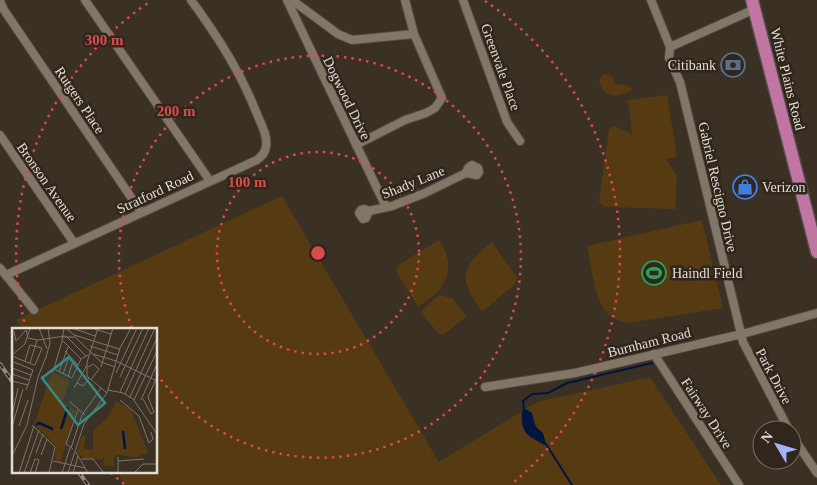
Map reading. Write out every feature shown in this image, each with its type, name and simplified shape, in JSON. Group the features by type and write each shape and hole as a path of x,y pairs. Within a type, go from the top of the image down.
{"main road":[{"name":"White Plains Road","path":"754,4 817,252"}],"street":[{"path":"85,0 210,181"},
{"name":"Stratford Road","path":"6,275 258,160 264,152 265,134 251,98 234,64 209,24 191,0"},
{"name":"Dogwood Drive","path":"287,0 386,207"},
{"path":"292,0 338,34 352,40 414,34"},
{"path":"356,146 405,120 435,108 442,98 414,34 405,0"},
{"name":"Greenvale Place","path":"463,0 507,122 520,140"},
{"name":"Gabriel Rescigno Drive","path":"651,0 670,47 669,58 680,82 740,333"},
{"name":"Rutgers Place","path":"0,1 4,10 142,212"},
{"path":"670,47 754,4"},
{"name":"Bronson Avenue","path":"0,135 74,243"},
{"name":"Shady Lane","path":"369,211 426,193 466,174"},
{"path":"0,268 34,310"},
{"name":"Burnham Road","path":"485,387 576,373 817,313"},
{"name":"Park Drive","path":"740,333 746,349 784,420"},
{"name":"Fairway Drive","path":"654,354 739,485"},
{"path":"802,451 817,473"}],"shaded area":[{"path":"604,74 612,76 615,84 627,85 632,89 617,96 608,94 604,91 599,80"},
{"path":"667,95 677,157 666,159 677,176 675,209 605,207 599,202 609,129 614,126 632,134 628,100"},
{"path":"282,196 439,462 537,402 650,377 721,485 125,485 117,472 158,472 158,328 21,328 16,320"},
{"name":"Haindl Field","path":"702,220 723,308 628,323 619,321 607,313 596,291 587,246"},
{"path":"439,240 447,258 448,271 444,283 438,292 418,307 396,272 397,266"},
{"path":"492,242 517,278 515,284 482,312 469,290 466,274 468,267 474,259"},
{"path":"439,295 452,298 467,316 443,335 439,334 420,312"}],"water":[{"path":"526,409 532,413 534,422 543,433 546,444 544,445 530,437 525,431 522,424 522,411"}],"waterway":[{"path":"524,410 523,401 532,394 548,393 567,383 652,363"},
{"path":"546,444 572,485"}],"railway":[{"path":"0,364 12,381"},
{"path":"79,472 88,485"}],"place":[{"name":"Citibank","path":"733,65"},
{"name":"Verizon","path":"745,187"},
{"name":"Haindl Field","path":"654,273"}]}
